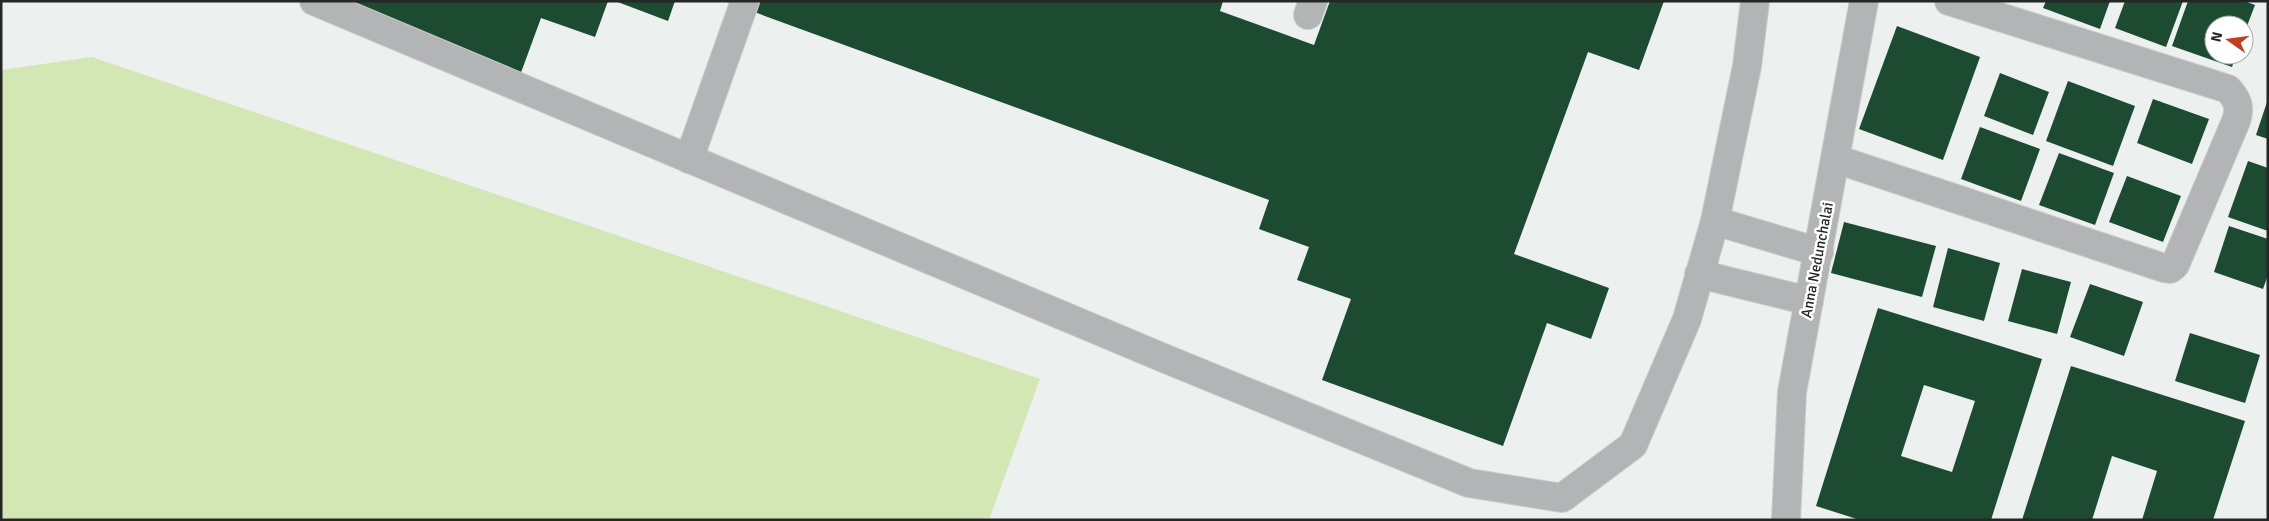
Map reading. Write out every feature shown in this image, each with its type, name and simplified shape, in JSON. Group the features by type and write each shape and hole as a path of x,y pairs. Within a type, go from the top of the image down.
{"street":[{"path":"314,1 689,159 1470,483 1562,498 1633,445 1687,319 1715,221 1747,66 1755,1"},
{"path":"689,159 745,1"},
{"name":"Anna Nedunchalai","path":"1786,520 1792,392 1864,1"},
{"path":"1836,159 2164,268 2170,269 2175,265 2239,113 2238,103 2228,89 1948,1"},
{"path":"1715,221 1818,252"},
{"path":"1700,274 1809,301"}],"green space":[{"path":"92,57 1040,379 989,520 1,520 1,70"}],"building":[{"path":"347,1 608,1 595,37 541,18 519,78"},
{"path":"615,1 675,1 668,21"},
{"path":"724,1 1223,1 1220,11 1314,45 1330,1 1664,1 1639,70 1588,52 1514,254 1609,288 1591,339 1547,323 1503,446 1322,380 1351,299 1297,280 1309,247 1259,229 1269,200"},
{"path":"2046,1 2110,1 2100,29 2043,8"},
{"path":"2125,1 2183,1 2166,47 2115,28"},
{"path":"2188,1 2244,1 2255,5 2251,15 2204,15 2204,57 2172,46"},
{"path":"1897,26 1980,57 1943,160 1859,129"},
{"path":"2000,73 2049,92 2033,135 1984,116"},
{"path":"2068,81 2135,106 2113,166 2046,141"},
{"path":"2153,99 2209,119 2192,164 2137,143"},
{"path":"2268,102 2268,139 2256,135"},
{"path":"1980,127 2040,149 2021,201 1961,179"},
{"path":"2059,153 2114,173 2095,225 2039,205"},
{"path":"2248,161 2268,168 2268,231 2228,217"},
{"path":"2127,176 2181,196 2163,242 2109,222"},
{"path":"1844,222 1936,246 1922,297 1831,273"},
{"path":"2229,226 2268,239 2268,275 2263,289 2214,272"},
{"path":"1948,248 2000,263 1984,321 1933,307"},
{"path":"2022,269 2071,282 2057,334 2008,321"},
{"path":"2090,284 2143,302 2124,356 2070,337"},
{"path":"1878,308 2042,359 1991,520 1860,520 1816,506","holes":["1924,385 1975,401 1952,472 1901,456"]},
{"path":"2190,333 2260,355 2245,403 2175,381"},
{"path":"2071,366 2245,421 2213,520 2142,520 2157,471 2112,456 2092,520 2022,520"}]}
